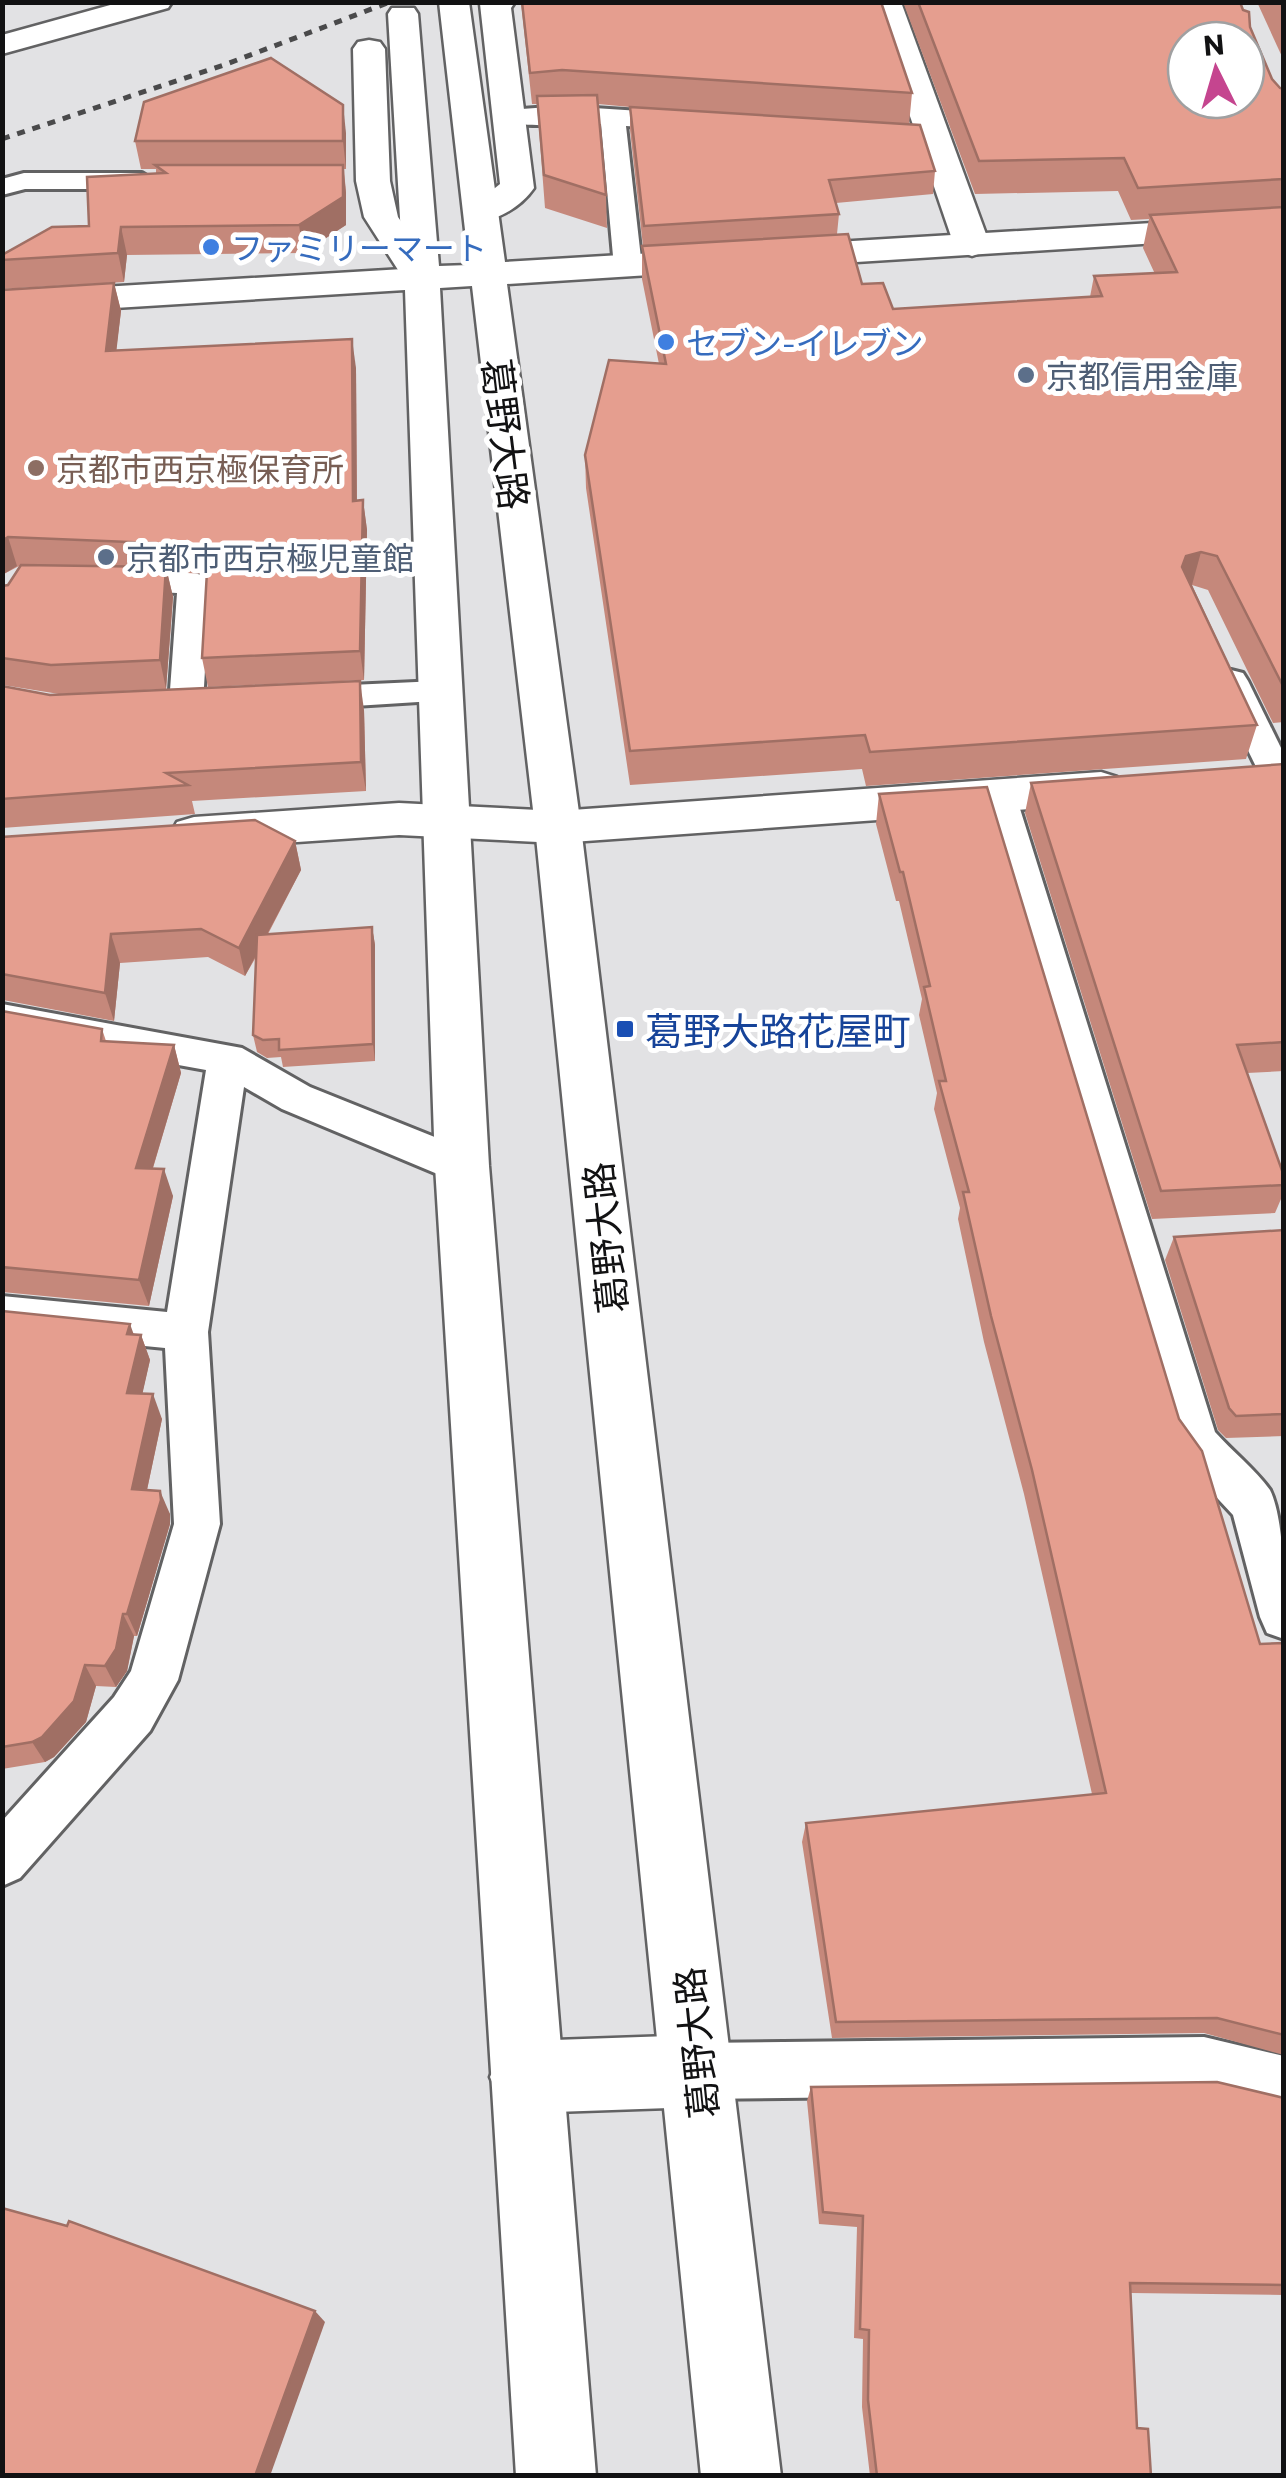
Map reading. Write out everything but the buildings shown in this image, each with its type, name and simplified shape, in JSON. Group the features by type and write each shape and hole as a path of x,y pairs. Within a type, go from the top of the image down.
{"street":[{"path":"2,45 59,18 158,2"},
{"name":"葛野大路","path":"454,2 558,827 741,2476"},
{"path":"482,212 517,188 495,4 500,2"},
{"path":"886,2 923,137 972,245"},
{"name":"葛野大路","path":"403,14 422,279 462,1166 556,2476"},
{"path":"369,49 363,180 381,217 422,279"},
{"path":"2,304 1284,225"},
{"path":"141,837 399,819 558,827 1137,786"},
{"path":"526,2077 698,2071"}],"lane":[{"path":"508,118 563,114 707,124"},
{"path":"612,118 628,267"},
{"path":"2,186 24,181 160,181"},
{"path":"76,582 194,584 186,704"},
{"path":"1217,650 1265,776"},
{"path":"280,700 438,692"},
{"path":"150,705 224,702"},
{"path":"998,796 1153,1240 1195,1443 1269,1500 1284,1617"},
{"path":"2,1018 228,1060 296,1098 462,1166"},
{"path":"2,1860 132,1714 153,1680 197,1524 186,1332 228,1060"},
{"path":"2,1314 186,1332"},
{"path":"698,2071 1204,2065 1284,2084"}],"railway":[{"path":"2,139 224,65 390,2"}],"place":[{"name":"ファミリーマート","path":"211,247"},
{"name":"セブン-イレブン","path":"666,342"},
{"name":"京都信用金庫","path":"1026,375"},
{"name":"京都市西京極保育所","path":"36,468"},
{"name":"京都市西京極児童館","path":"106,557"},
{"name":"葛野大路花屋町","path":"625,1029"}]}
